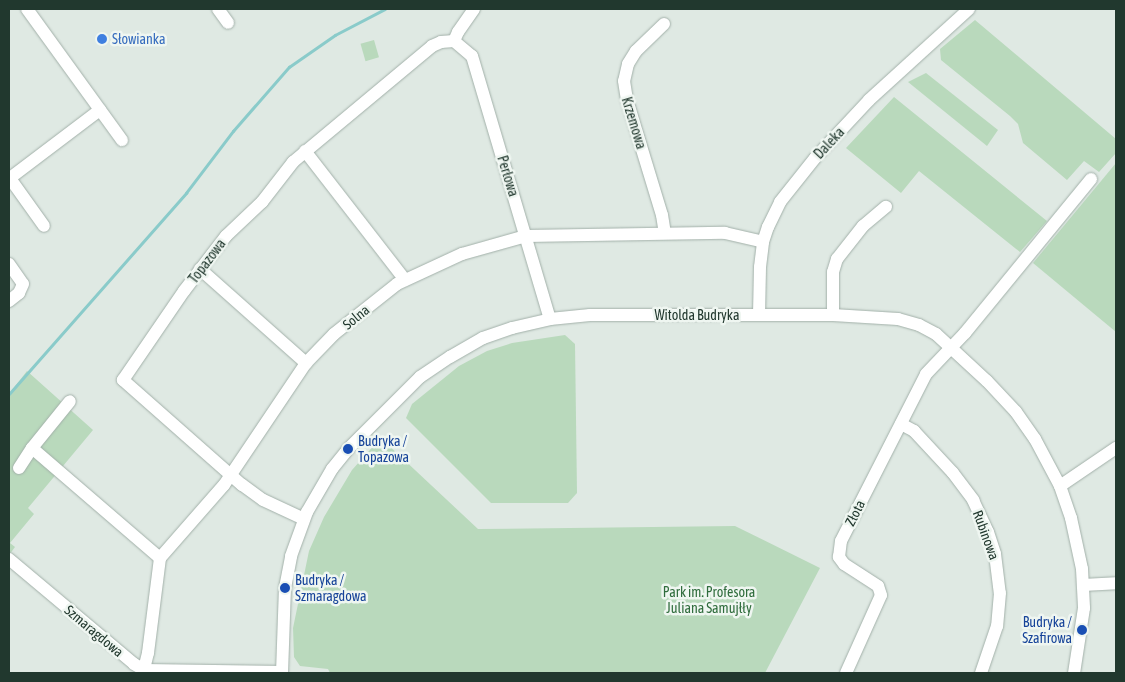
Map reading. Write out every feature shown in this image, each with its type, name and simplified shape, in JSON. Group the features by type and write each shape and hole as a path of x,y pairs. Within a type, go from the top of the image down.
{"street":[{"path":"26,9 122,140"},
{"path":"218,9 228,23"},
{"path":"454,41 474,9"},
{"name":"Daleka","path":"759,315 760,267 763,242 780,202 814,158 887,83 970,9"},
{"name":"Krzemowa","path":"664,24 636,51 628,64 624,81 627,100 662,214 665,233"},
{"name":"Topazowa","path":"304,519 264,500 231,474 124,380 200,269 226,236 262,202 292,162 432,46 441,42 454,41"},
{"name":"Perłowa","path":"454,41 472,56 550,318"},
{"path":"44,226 9,178 100,110"},
{"path":"305,151 405,280"},
{"name":"Złota","path":"846,673 881,595 878,586 844,564 839,557 840,547 901,424 926,374 965,333 1091,179"},
{"path":"832,315 833,272 837,259 863,226 886,207"},
{"name":"Solna","path":"160,558 231,474 306,363 334,334 405,280 462,254 526,236 725,233 763,242"},
{"path":"9,264 23,284 19,293 9,301"},
{"path":"200,269 306,363"},
{"name":"Witolda Budryka","path":"282,673 285,588 291,556 304,519 320,488 348,449 420,377 450,356 483,338 512,328 550,318 590,315 832,315 898,319 925,328 951,347 1016,412 1035,440 1060,486 1078,542 1083,585 1082,630 1074,673"},
{"path":"19,468 32,448 70,401"},
{"name":"Rubinowa","path":"901,424 914,431 953,474 973,500 988,532 995,554 1000,582 1000,599 996,626 981,673"},
{"path":"32,448 160,558 143,672 282,673"},
{"path":"1060,486 1116,448"},
{"name":"Szmaragdowa","path":"9,559 143,672"},
{"path":"1083,585 1116,583"}],"green space":[{"path":"975,20 1116,139 1116,153 1099,172 1084,161 1067,180 1023,143 1018,124 1010,116 941,60 940,49"},
{"path":"374,40 379,57 366,61 361,44"},
{"path":"926,73 998,130 987,146 908,82"},
{"path":"894,97 1047,221 1020,252 919,171 901,193 846,148"},
{"path":"1116,163 1116,332 1033,263"},
{"path":"565,335 575,344 577,493 568,503 491,503 406,418 412,404 459,366 487,351 512,343"},
{"path":"27,371 93,430 28,508 34,514 10,543 15,547 9,555 9,394"},
{"name":"Park im. Profesora Juliana Samujłły","path":"384,441 478,529 735,526 820,568 765,673 330,673 328,669 300,666 294,657 293,628 309,551 324,517 352,470 377,442"}],"waterway":[{"path":"9,394 186,193 233,131 289,67 335,35 385,9"}],"place":[{"name":"Słowianka","path":"102,39"},
{"name":"Budryka / Topazowa","path":"348,449"},
{"name":"Budryka / Szmaragdowa","path":"285,588"},
{"name":"Budryka / Szafirowa","path":"1082,630"}]}
